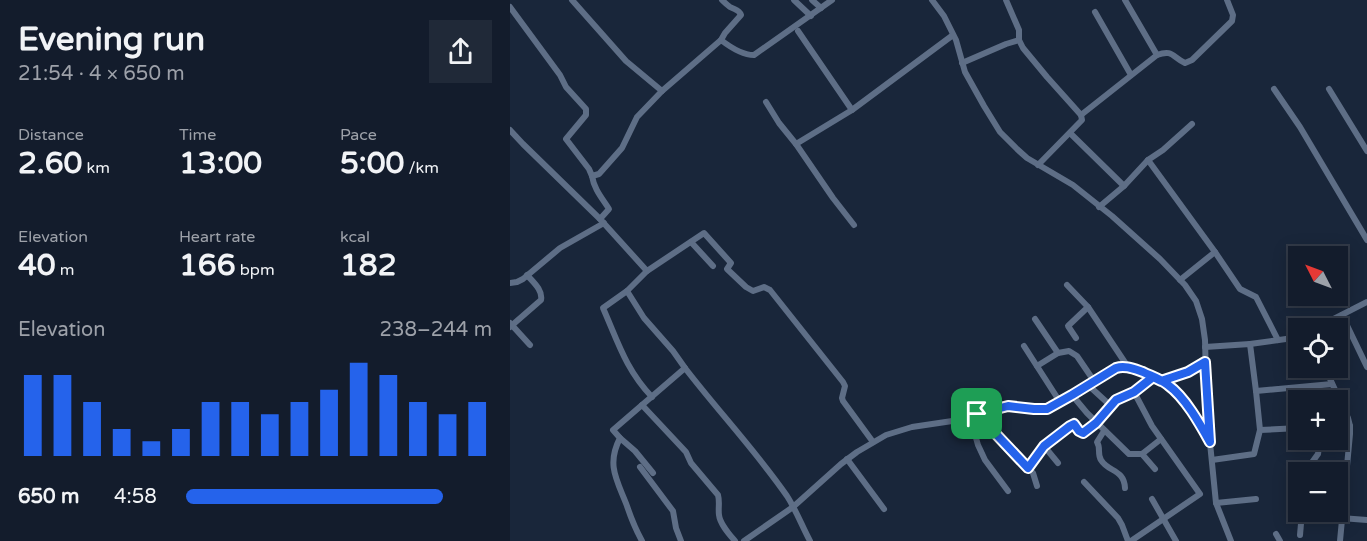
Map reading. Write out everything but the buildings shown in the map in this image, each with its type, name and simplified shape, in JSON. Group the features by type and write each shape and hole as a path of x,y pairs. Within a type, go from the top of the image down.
{"street":[{"path":"572,0 626,61 662,91"},
{"path":"592,176 599,174 622,148 637,117 662,91 721,40 741,15 737,9 732,9 722,0"},
{"path":"794,0 811,16"},
{"path":"812,0 821,8"},
{"path":"721,40 735,49 754,55 832,0"},
{"path":"932,0 944,16 953,35 965,72 1000,132 1038,165 1073,185 1120,223 1180,280 1196,301 1202,319 1205,347 1216,503 1231,541"},
{"path":"1006,0 1019,30 1019,40 1023,48 1081,115 1082,120 1038,165"},
{"path":"1125,0 1157,55"},
{"path":"1081,115 1157,55 1165,52 1185,63 1192,60 1232,21 1233,15 1227,0"},
{"path":"510,7 560,75 566,87 586,109 586,115 566,139 589,169 596,191 609,209 602,221 560,248 517,282 510,283"},
{"path":"1095,12 1131,75"},
{"path":"798,32 852,110"},
{"path":"796,144 852,110 953,35"},
{"path":"962,63 1019,40"},
{"path":"1274,89 1300,127 1367,240"},
{"path":"1329,89 1367,151"},
{"path":"766,102 854,225"},
{"path":"1100,207 1148,160 1192,124"},
{"path":"510,130 602,221 647,271"},
{"path":"1070,133 1124,186"},
{"path":"1148,160 1240,289 1256,297 1278,340"},
{"path":"652,397 632,373 603,308 627,291 647,271 704,233 730,263 728,269 746,287 753,291 764,287 770,290 843,382 845,386 843,401 873,442"},
{"path":"691,242 713,266"},
{"path":"1180,280 1215,252"},
{"path":"527,275 540,292 541,300 511,325 530,345"},
{"path":"1067,285 1088,307 1128,367"},
{"path":"627,291 644,318 674,351 710,400 767,468 793,507 810,541"},
{"path":"1336,318 1367,302"},
{"path":"1076,338 1068,326 1088,307"},
{"path":"1342,315 1367,367"},
{"path":"1035,319 1058,354"},
{"path":"1205,347 1288,339"},
{"path":"1212,460 1254,454 1260,430 1250,344"},
{"path":"1024,346 1060,402"},
{"path":"1037,366 1058,354 1069,351 1077,356 1091,383 1111,406"},
{"path":"1161,381 1188,372 1205,362"},
{"path":"744,541 793,507 847,459 886,435 912,426 958,420 1008,406 1047,409 1122,366 1170,386 1201,425 1210,442"},
{"path":"653,473 635,451 613,430 685,368"},
{"path":"1028,468 1044,446 1072,424 1083,433 1096,423 1116,400 1134,392 1153,377"},
{"path":"1329,378 1350,426 1348,462"},
{"path":"1256,391 1332,384"},
{"path":"1134,392 1148,420 1200,494"},
{"path":"1072,395 1096,423 1129,454 1142,454 1161,439"},
{"path":"642,405 686,452 691,463 718,495 720,520 735,541"},
{"path":"974,416 1033,473 1037,486"},
{"path":"974,416 978,444 985,460 1008,491"},
{"path":"1260,430 1288,429"},
{"path":"1104,431 1097,442 1100,457 1122,477 1125,481 1125,488"},
{"path":"620,438 615,448 613,469 615,479 642,541"},
{"path":"1044,446 1058,463"},
{"path":"1142,454 1155,468"},
{"path":"847,459 884,509"},
{"path":"640,467 673,511 681,541"},
{"path":"1084,482 1118,518 1133,540 1214,486"},
{"path":"1152,499 1176,541"},
{"path":"1216,503 1256,499"},
{"path":"1348,518 1367,520"},
{"path":"1300,535 1301,522"},
{"path":"1340,541 1342,522"},
{"path":"633,541 637,531"}],"route":[{"path":"977,414 1008,406 1047,409 1122,366 1141,371 1161,381 1170,386 1201,425 1210,442 1205,362 1188,372 1161,381 1153,377 1134,392 1116,400 1096,423 1083,433 1072,424 1044,446 1028,468 977,414"}]}
